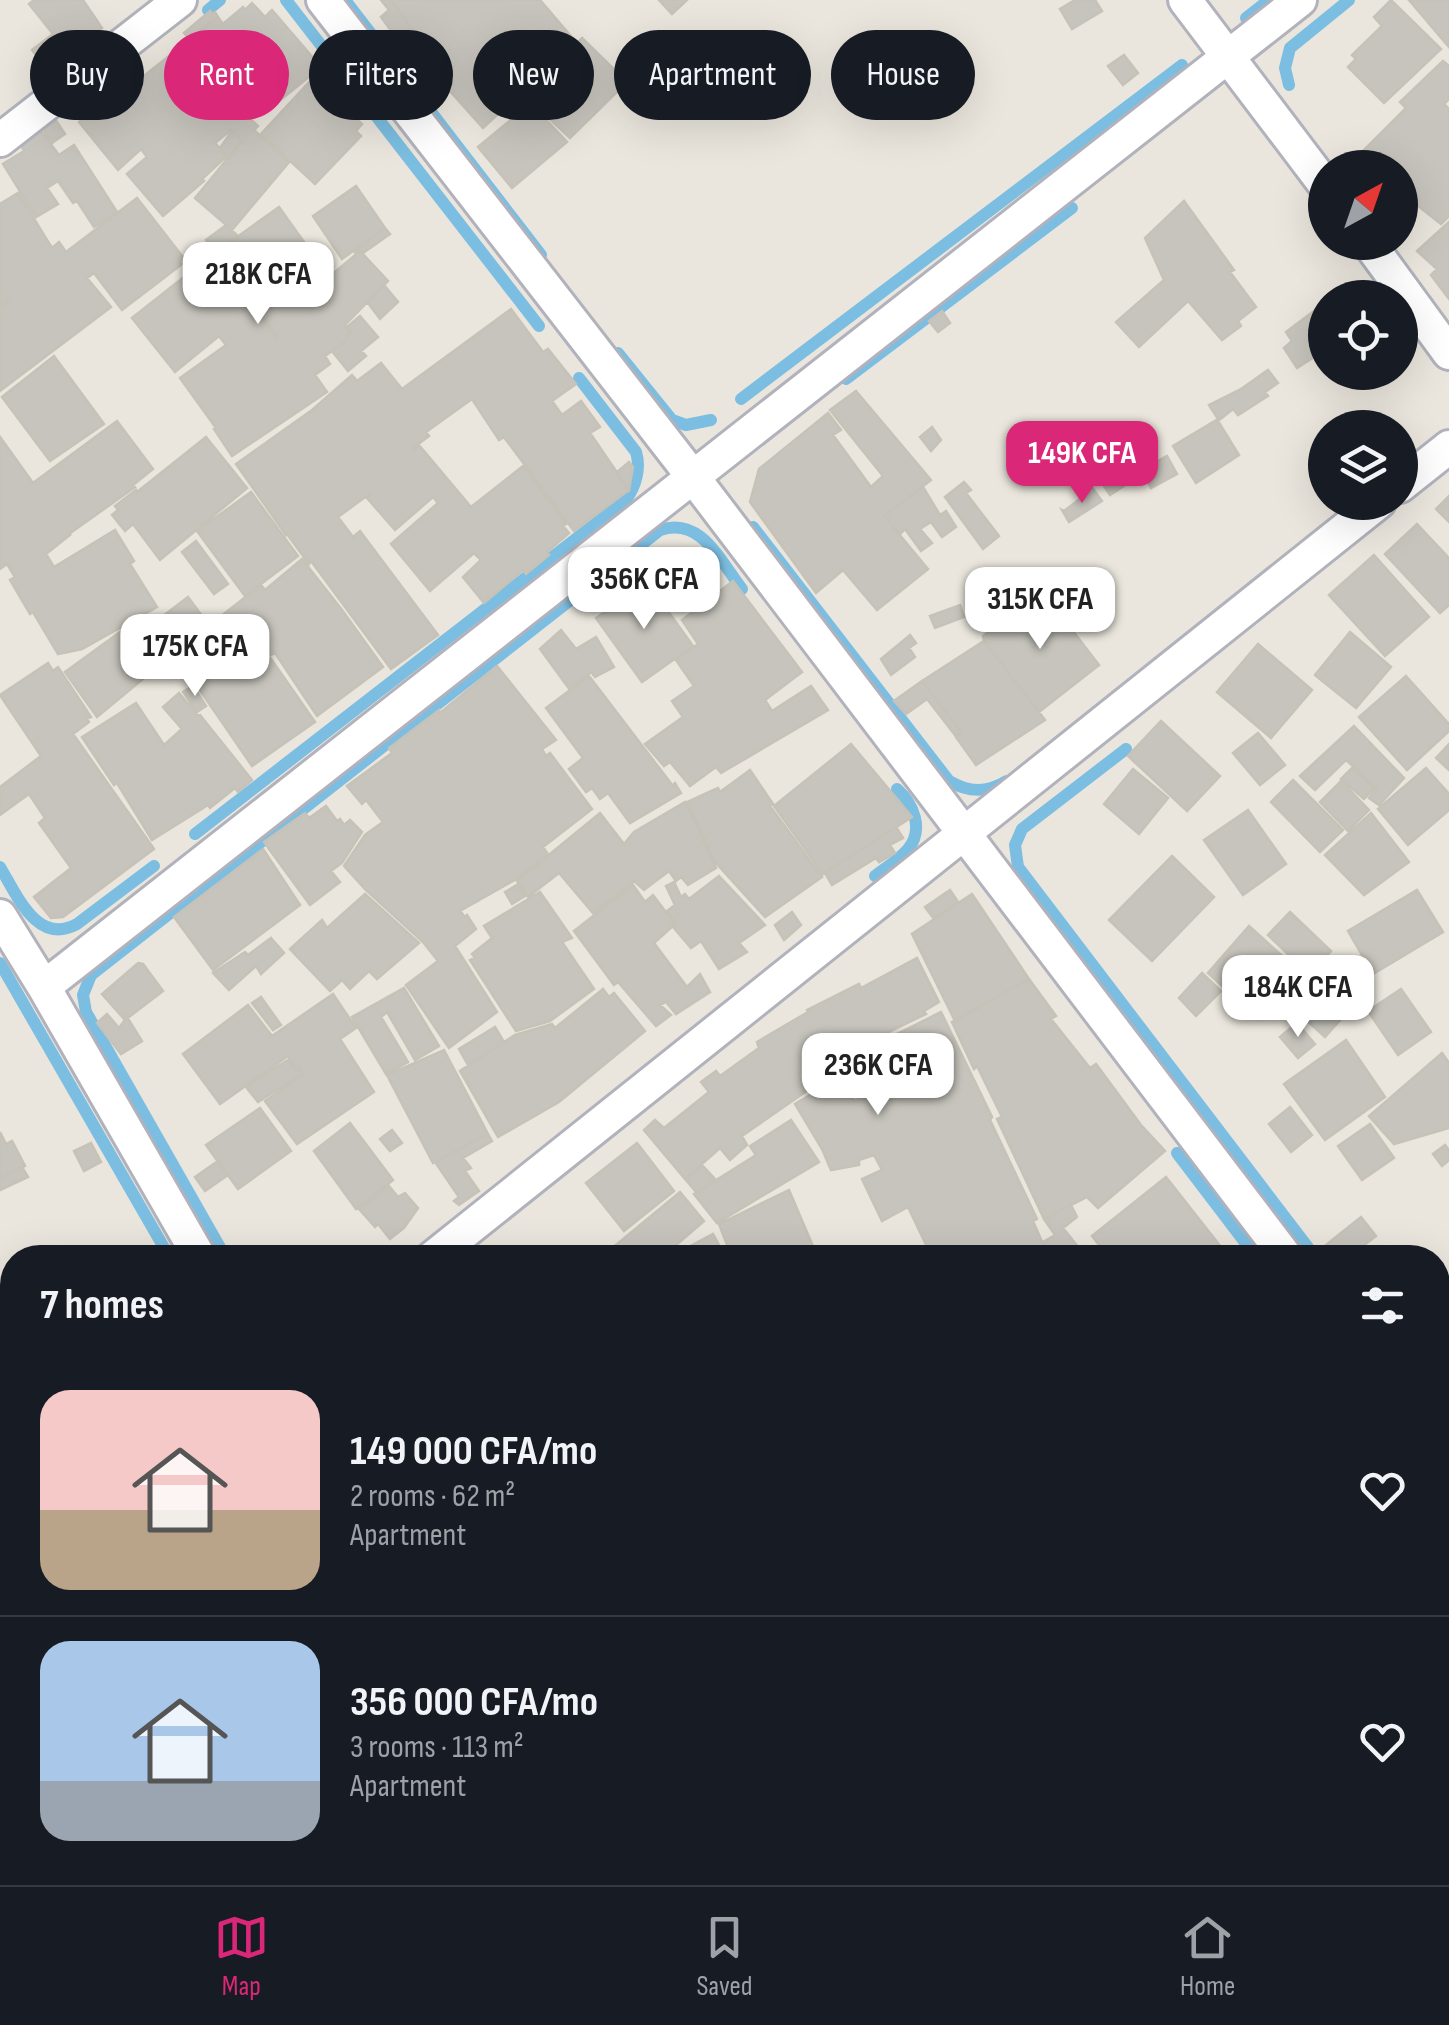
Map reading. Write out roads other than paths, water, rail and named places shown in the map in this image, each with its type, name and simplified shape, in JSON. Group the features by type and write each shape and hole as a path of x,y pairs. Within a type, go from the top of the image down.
{"street":[{"path":"0,140 180,0"},
{"path":"323,0 693,477 1277,1245"},
{"path":"1186,0 1308,162"},
{"path":"44,987 1300,0"},
{"path":"1381,260 1449,353"},
{"path":"1418,472 1449,447"},
{"path":"448,1245 1356,520"},
{"path":"0,916 193,1245"}],"waterway":[{"path":"208,10 220,0"},
{"path":"286,0 539,326"},
{"path":"345,0 541,255"},
{"path":"1246,18 1269,0"},
{"path":"1289,85 1285,68 1290,48 1349,0"},
{"path":"741,399 1182,65"},
{"path":"846,379 1072,208"},
{"path":"618,353 672,420 686,425 711,420"},
{"path":"195,834 626,500 637,477 636,452 579,378"},
{"path":"219,1245 86,1012 83,995 91,975 660,530 674,527 698,535 742,589"},
{"path":"753,527 949,781 978,790 1007,781"},
{"path":"1126,749 1022,829 1015,845 1018,867 1306,1245"},
{"path":"875,876 913,842 915,818 897,789"},
{"path":"0,867 30,914 50,928 63,929 77,924 154,866"},
{"path":"0,963 163,1245"},
{"path":"1177,1153 1247,1245"}]}
